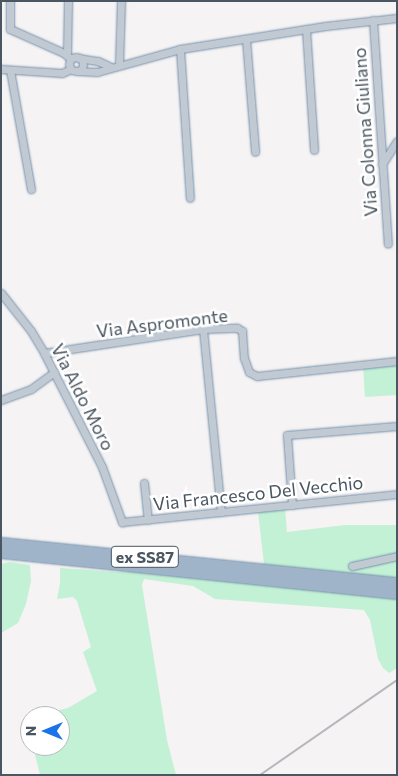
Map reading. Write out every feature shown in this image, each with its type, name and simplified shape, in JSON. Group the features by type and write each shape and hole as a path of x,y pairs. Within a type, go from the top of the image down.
{"highway":[{"name":"ex SS87","path":"1,543 288,577 397,593"},
{"path":"1,552 288,577"},
{"name":"ex SS87","path":"288,577 397,583"}],"street":[{"path":"10,1 10,29 72,57 82,65 75,70"},
{"path":"68,1 72,57 69,64 75,70"},
{"path":"115,66 121,1"},
{"path":"1,69 62,73 75,70 97,72 180,49 306,29 397,18"},
{"name":"Via Colonna Giuliano","path":"373,20 388,242"},
{"path":"306,29 314,150"},
{"path":"246,39 255,152"},
{"path":"180,49 190,198"},
{"path":"72,57 115,66"},
{"path":"10,70 31,189"},
{"path":"382,164 397,141"},
{"name":"Via Aldo Moro","path":"1,293 31,331 54,372 102,467 122,522"},
{"name":"Via Aspromonte","path":"44,354 203,329 237,328 242,331 244,358 249,372 257,376 397,361"},
{"path":"203,329 221,512"},
{"path":"1,400 31,389 54,372"},
{"path":"292,505 287,435 397,426"},
{"path":"144,483 148,520"},
{"name":"Via Francesco Del Vecchio","path":"122,522 397,494"},
{"path":"352,566 397,556"}],"green space":[{"path":"397,363 397,395 365,397 363,367"},
{"path":"285,508 287,532 345,525 397,525 397,668 389,673 383,668 378,659 370,620 364,610 215,599 193,586 144,579 142,585 167,740 176,775 40,775 35,756 70,756 70,707 97,691 83,652 91,647 77,601 73,597 57,599 60,568 119,572 264,564 258,512"},
{"path":"9,562 30,565 31,581 26,604 18,623 1,633 1,564"}],"railway":[{"path":"260,775 397,680"}]}
